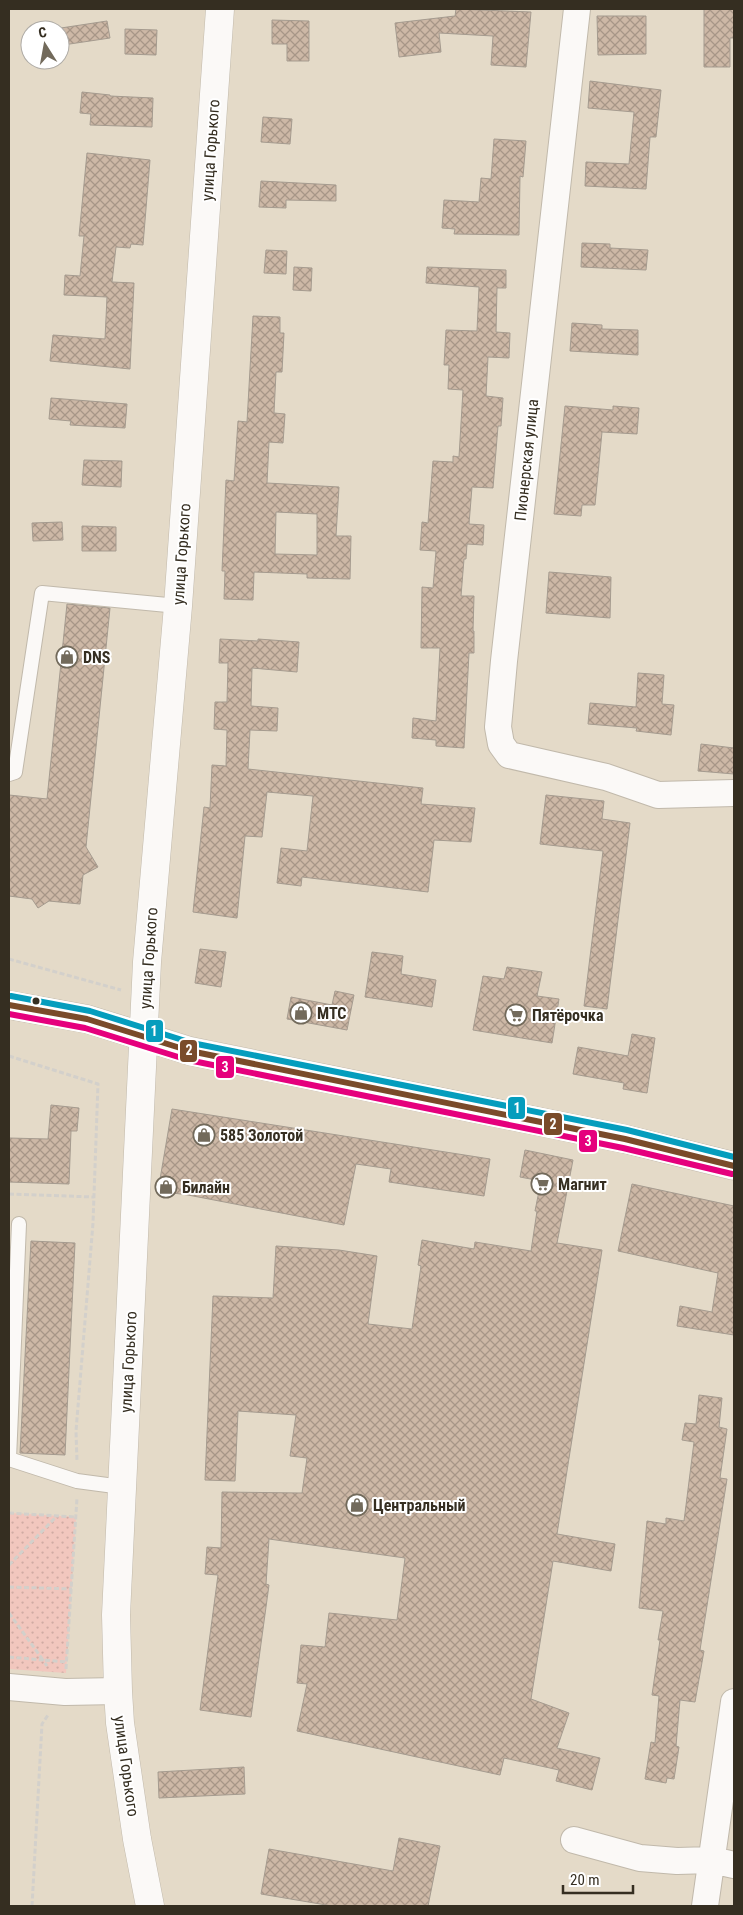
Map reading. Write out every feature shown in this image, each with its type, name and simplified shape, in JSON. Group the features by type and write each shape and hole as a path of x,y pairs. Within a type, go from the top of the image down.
{"street":[{"name":"улица Горького","path":"150,1906 137,1839 118,1692 116,1615 145,996 178,606 220,9"},
{"name":"Пионерская улица","path":"577,9 498,727 502,744 509,755 606,777 658,795 734,792"},
{"path":"9,1005 87,1018 190,1051 624,1139 734,1166"},
{"path":"9,1687 65,1692 118,1692"},
{"path":"705,1906 723,1862 734,1702"},
{"path":"574,1840 640,1858 677,1862 723,1862"}],"lane":[{"path":"9,774 16,772 42,593 178,606"},
{"path":"19,1224 9,1459 76,1481 122,1487"}],"path":[{"path":"9,959 145,996"},
{"path":"9,1056 98,1084 94,1198 76,1431 76,1517 65,1692 42,1724 32,1906"},
{"path":"9,1194 94,1198"},
{"path":"9,1513 76,1517"},
{"path":"9,1564 57,1516"},
{"path":"9,1587 72,1589"},
{"path":"9,1613 43,1660 67,1662"}],"shaded area":[{"path":"9,1513 76,1517 66,1673 9,1669"}],"building":[{"path":"456,9 531,12 526,67 491,65 493,36 439,33 441,52 399,57 395,23 455,16"},
{"path":"704,9 734,9 734,38 730,38 730,67 704,67"},
{"path":"597,16 646,16 646,54 598,55"},
{"path":"272,20 309,21 309,61 287,61 287,44 272,44"},
{"path":"107,21 110,38 70,44 70,27"},
{"path":"125,29 157,30 156,55 125,54"},
{"path":"590,81 661,90 656,137 650,137 646,189 585,186 586,162 629,164 634,112 588,108"},
{"path":"82,92 110,96 153,98 152,127 90,125 91,114 80,113"},
{"path":"263,117 292,119 290,144 261,142"},
{"path":"494,139 526,141 523,177 520,176 519,235 454,234 455,229 442,228 444,200 479,202 481,178 491,179"},
{"path":"87,153 150,160 143,245 131,244 130,248 116,247 112,282 134,283 130,369 50,361 53,335 105,339 107,297 64,295 65,275 80,276 84,236 79,236"},
{"path":"261,181 336,185 336,201 286,200 286,208 259,207"},
{"path":"582,243 610,244 610,248 648,250 646,270 581,267"},
{"path":"266,250 287,251 286,274 264,273"},
{"path":"294,267 312,268 311,291 293,290"},
{"path":"427,267 506,270 506,288 497,288 496,332 510,333 509,358 488,357 486,396 503,398 501,426 498,426 493,488 472,487 469,524 484,525 483,545 467,544 466,559 464,559 461,596 474,596 474,653 469,653 464,748 436,746 436,740 412,738 413,718 436,721 440,648 421,648 422,587 433,588 436,551 420,550 422,522 428,523 433,461 453,462 453,456 459,457 463,390 448,389 449,365 444,365 446,330 477,331 479,287 426,283"},
{"path":"253,316 280,317 280,333 284,333 282,372 276,372 274,413 285,414 283,443 269,442 267,483 339,487 336,536 351,536 350,579 307,578 307,574 254,572 253,600 224,599 225,571 222,571 226,480 234,481 238,421 247,422","holes":["276,512 317,514 317,555 275,554"]},
{"path":"572,323 602,325 602,329 638,330 638,355 570,351"},
{"path":"51,398 127,404 125,428 70,425 71,421 49,419"},
{"path":"565,406 613,410 613,406 639,408 637,434 602,432 595,505 582,505 581,516 554,514"},
{"path":"84,460 122,461 121,487 82,485"},
{"path":"62,522 63,540 33,541 32,523"},
{"path":"82,526 116,527 116,551 82,551"},
{"path":"549,572 611,577 610,618 546,613"},
{"path":"67,604 110,608 86,847 98,867 83,875 80,904 49,901 38,908 32,899 9,896 9,795 47,799"},
{"path":"220,639 299,642 297,672 252,668 251,706 278,708 277,731 250,730 248,769 423,788 421,804 475,808 471,842 434,840 428,892 302,877 301,886 277,883 281,848 307,851 313,796 267,792 262,837 245,836 237,918 193,912 204,807 210,808 212,765 226,766 227,730 214,729 215,702 227,702 228,663 219,663"},
{"path":"638,673 664,675 662,704 674,705 671,735 636,731 637,728 588,724 590,703 636,707"},
{"path":"701,744 734,748 734,774 698,771"},
{"path":"546,795 604,801 602,819 630,823 607,1009 584,1006 603,851 540,844"},
{"path":"200,949 226,952 221,987 195,983"},
{"path":"372,952 403,956 401,974 436,980 432,1007 365,997"},
{"name":"Пятёрочка","path":"507,967 542,972 537,996 559,999 552,1043 473,1030 483,976 504,979"},
{"path":"335,991 354,995 347,1030 287,1019 291,997 332,1005"},
{"path":"632,1034 655,1038 647,1093 623,1089 624,1083 573,1074 578,1047 628,1056"},
{"path":"51,1105 79,1108 77,1131 71,1131 69,1184 9,1182 9,1138 48,1139"},
{"path":"172,1109 490,1159 484,1196 389,1182 391,1169 356,1164 344,1225 158,1191"},
{"path":"525,1150 573,1160 557,1243 602,1250 557,1534 615,1544 611,1571 553,1561 531,1699 569,1713 557,1748 600,1758 592,1790 556,1781 559,1770 504,1758 500,1775 297,1731 307,1684 297,1683 301,1645 325,1647 329,1613 397,1620 405,1558 269,1539 266,1584 269,1585 251,1717 200,1710 218,1575 205,1574 207,1547 221,1548 222,1492 302,1493 307,1458 290,1456 296,1415 238,1411 235,1481 205,1480 213,1296 273,1298 276,1246 339,1250 377,1256 368,1324 412,1329 421,1266 418,1265 422,1240 474,1249 475,1242 531,1251 537,1211 535,1211 541,1181 520,1177"},
{"path":"632,1184 734,1206 734,1335 677,1326 680,1306 712,1312 718,1273 618,1251"},
{"path":"31,1241 75,1243 65,1455 20,1453"},
{"path":"699,1395 722,1398 719,1427 727,1429 720,1478 727,1479 700,1650 704,1651 695,1702 680,1700 676,1746 679,1747 674,1779 667,1778 666,1783 645,1779 651,1742 655,1743 659,1696 652,1695 663,1611 639,1608 647,1521 666,1524 666,1518 684,1521 694,1442 682,1440 685,1423 696,1424"},
{"path":"244,1767 245,1794 159,1798 158,1772"},
{"path":"399,1838 440,1846 428,1906 332,1906 261,1894 269,1849 393,1871"}],"transit line":[{"name":"1","path":"11,996 90,1011 192,1043 627,1130 734,1157"},
{"name":"2","path":"9,1005 87,1019 190,1051 625,1139 734,1166"},
{"name":"3","path":"9,1014 85,1028 188,1060 623,1148 732,1174"}],"place":[{"name":"DNS","path":"67,657"},
{"name":"МТС","path":"301,1013"},
{"name":"Пятёрочка","path":"516,1015"},
{"name":"585 Золотой","path":"204,1135"},
{"name":"Магнит","path":"542,1184"},
{"name":"Билайн","path":"166,1187"},
{"name":"Центральный","path":"357,1505"}]}
